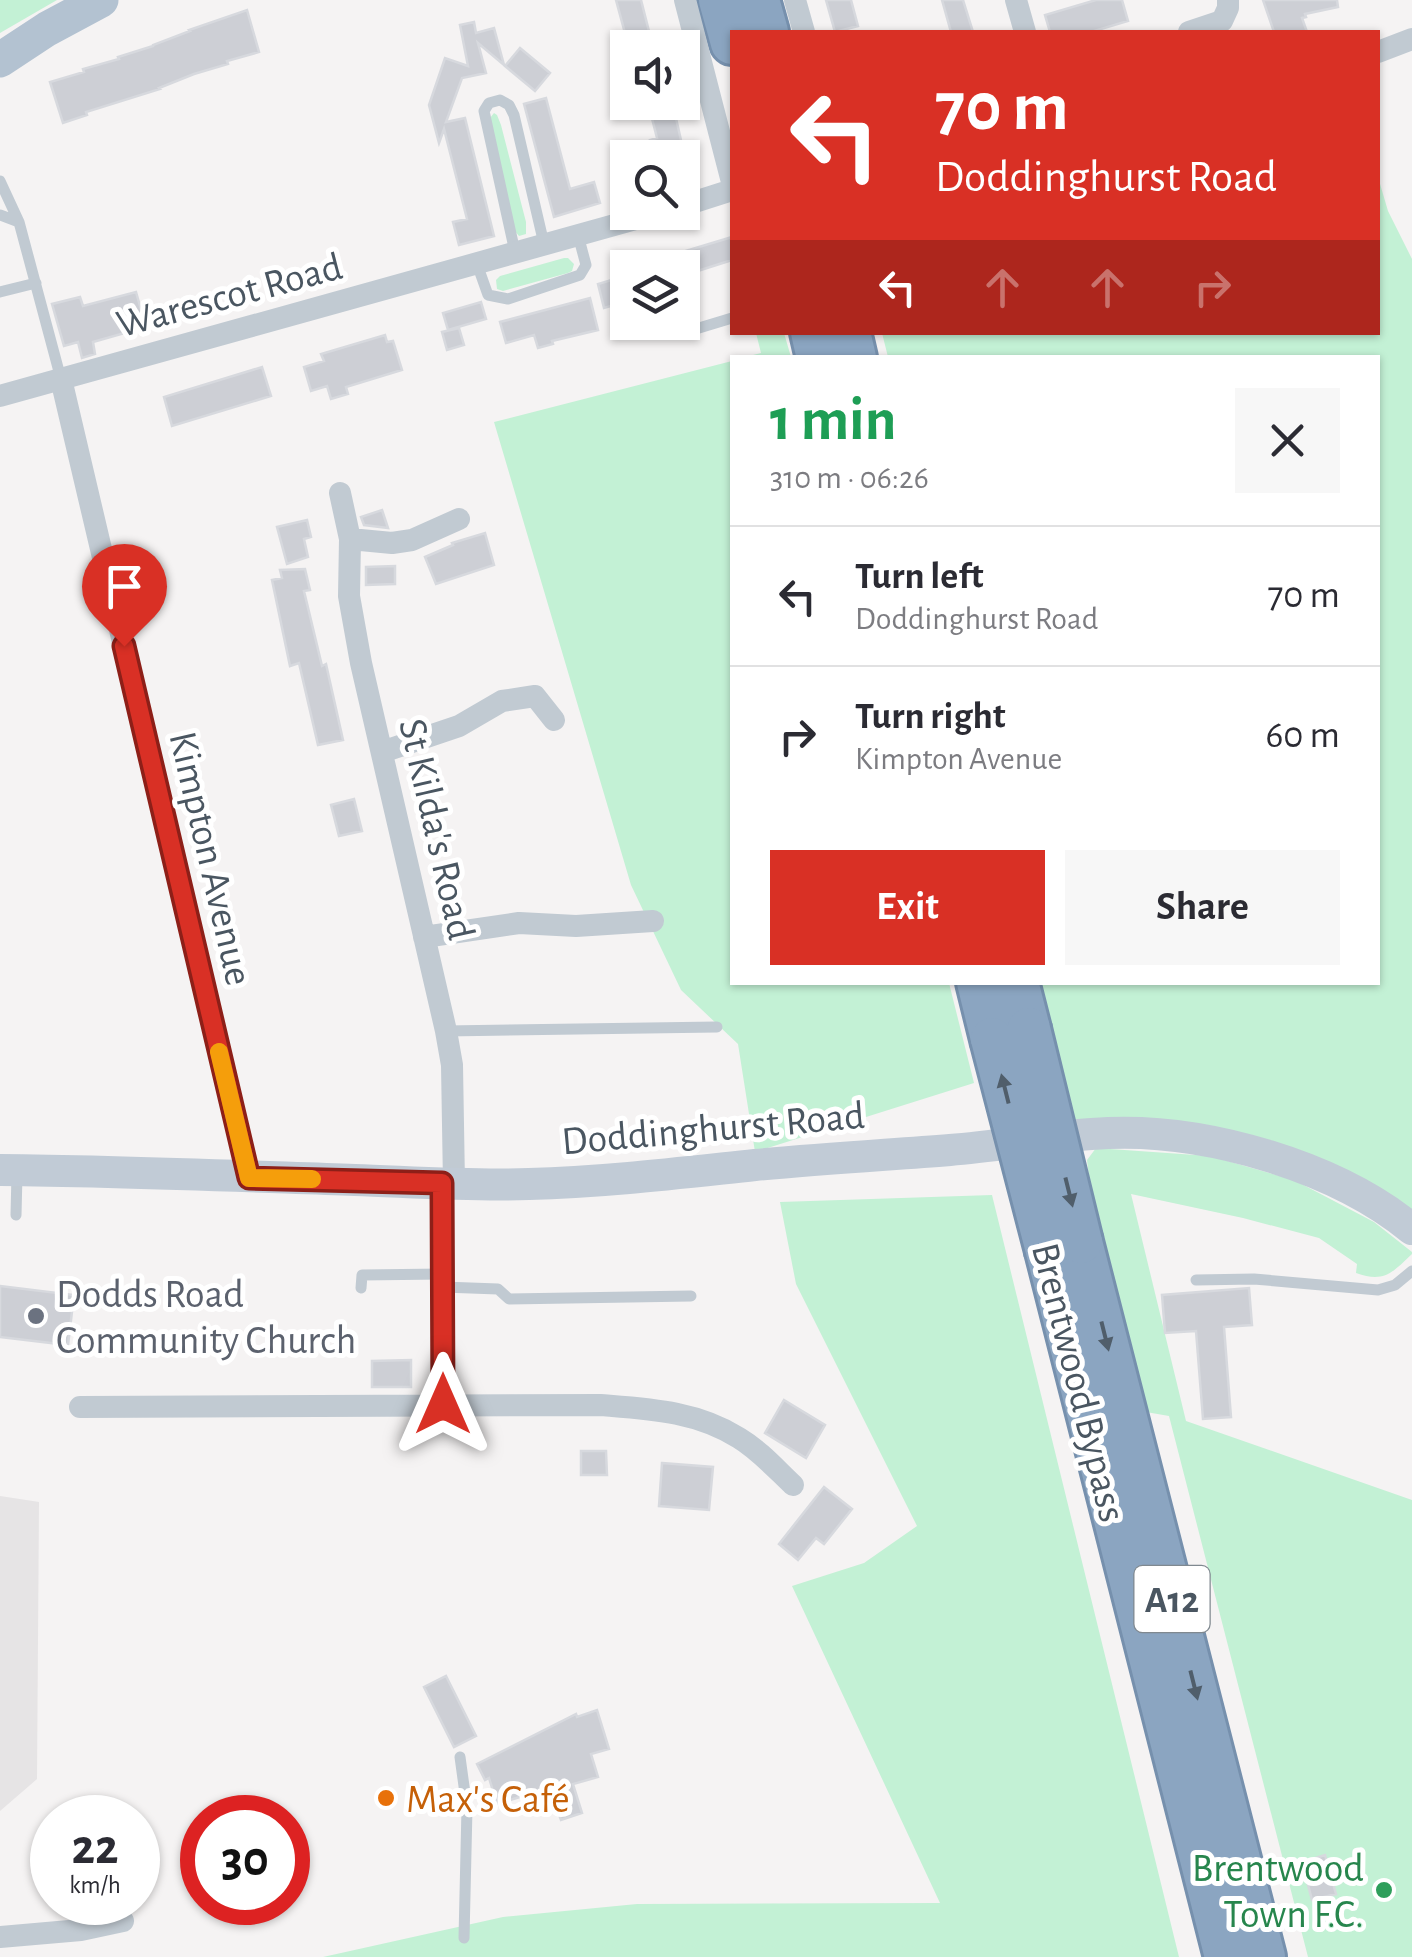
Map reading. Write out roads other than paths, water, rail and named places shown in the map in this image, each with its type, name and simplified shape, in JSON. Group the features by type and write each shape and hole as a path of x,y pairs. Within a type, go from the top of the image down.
{"highway":[{"path":"720,0 730,36"},
{"path":"758,0 767,30"},
{"name":"Brentwood Bypass","path":"980,985 1010,1034 1064,1246 1264,1957"},
{"name":"Brentwood Bypass","path":"1010,1034 1017,985"},
{"name":"Brentwood Bypass","path":"1064,1246 1226,1957"}],"main road":[{"path":"0,60 101,0"}],"street":[{"path":"685,0 730,174"},
{"path":"795,0 803,30"},
{"path":"1016,0 1024,30"},
{"path":"1195,30 1225,18"},
{"path":"1380,51 1412,39"},
{"path":"700,200 730,191"},
{"name":"Warescot Road","path":"0,396 610,227"},
{"name":"Kimpton Avenue","path":"61,379 249,1178"},
{"name":"St Kilda's Road","path":"340,493 350,539 348,596 361,663 452,1065 443,1280 443,1404"},
{"path":"350,539 392,543 412,540 459,518"},
{"path":"382,752 459,726 502,701 516,698 535,696 554,720"},
{"path":"424,937 518,922 576,926 653,921"},
{"name":"Doddinghurst Road","path":"9,1170 527,1184 637,1179 1109,1133 1162,1134 1218,1142 1288,1162 1394,1214 1412,1229"},
{"path":"80,1407 443,1404 600,1405 668,1410 708,1421 741,1439 793,1485"},
{"path":"0,1937 104,1925"}],"lane":[{"path":"515,252 484,111 489,103 500,100 509,105 514,116 544,244"},
{"path":"0,182 19,222 61,379"},
{"path":"0,214 19,222"},
{"path":"477,264 488,295 508,299 580,276 586,265 578,236"},
{"path":"0,292 36,283"},
{"path":"700,327 730,319"},
{"path":"446,1031 717,1026"},
{"path":"9,1170 16,1215"},
{"path":"1196,1280 1254,1279 1378,1290 1395,1285 1412,1271"},
{"path":"361,1288 362,1275 443,1280 498,1289 509,1299 691,1296"},
{"path":"460,1756 466,1808 464,1938"}],"place":[{"name":"Dodds Road Community Church","path":"36,1316"},
{"name":"Max's Café","path":"386,1798"},
{"name":"Brentwood Town F.C.","path":"1384,1890"}]}
